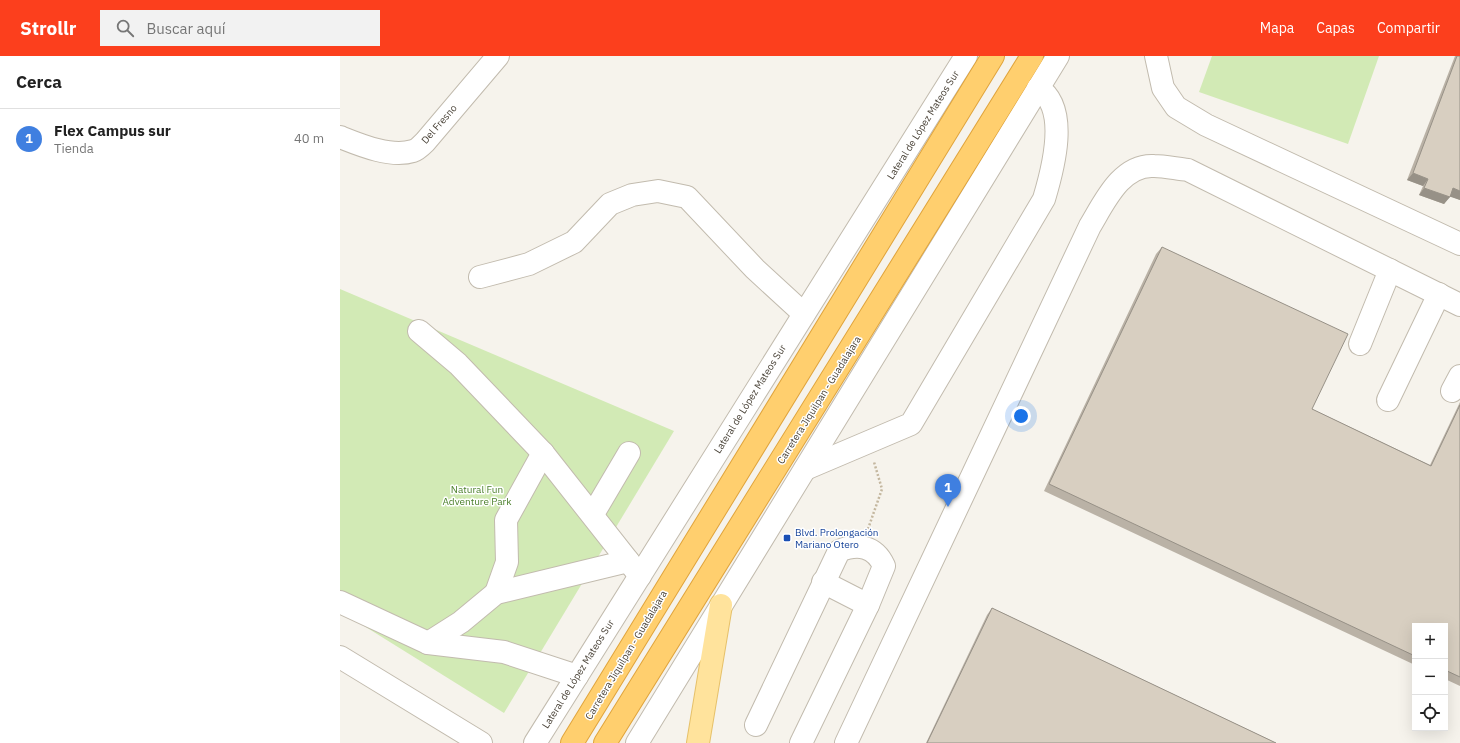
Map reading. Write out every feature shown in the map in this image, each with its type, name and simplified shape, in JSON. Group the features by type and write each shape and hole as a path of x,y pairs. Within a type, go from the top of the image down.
{"highway":[{"name":"Carretera Jiquilpan - Guadalajara","path":"572,743 993,56"},
{"name":"Carretera Jiquilpan - Guadalajara","path":"605,743 1032,56"}],"main road":[{"path":"698,743 722,604"}],"street":[{"name":"Del Fresno","path":"340,137 379,150 400,153 414,151 425,142 498,56"},
{"path":"949,82 954,56"},
{"name":"Lateral de López Mateos Sur","path":"534,743 577,676 634,568 804,314 966,56"},
{"path":"637,743 1058,56"},
{"path":"1156,56 1163,88 1176,107 1206,125 1460,244"},
{"path":"805,469 911,424 1044,199 1055,156 1056,128 1051,100 1046,93 1038,88"},
{"path":"846,743 1090,226 1114,186 1134,170 1153,165 1188,170 1460,305"},
{"path":"480,277 529,264 542,258 574,242 610,204 632,195 658,191 687,196 755,269 804,314"},
{"path":"1360,344 1390,270"},
{"path":"1388,400 1439,294"},
{"path":"419,331 458,364 544,452 634,568 496,593 461,622 428,643"},
{"path":"496,593 507,562 506,520 544,452"},
{"path":"593,514 629,452"},
{"path":"756,725 839,551 850,547 862,547 879,555 884,566 868,604 802,743"},
{"path":"823,582 868,604"},
{"path":"340,602 428,643 504,652 577,676"},
{"path":"340,657 481,743"},
{"path":"546,743 546,729 552,716"}],"path":[{"path":"862,547 882,489 868,442"}],"green space":[{"path":"1212,56 1379,56 1348,144 1199,92"},
{"name":"Natural Fun Adventure Park","path":"340,289 674,431 504,713 340,611"}],"building":[{"path":"1457,56 1460,56 1460,191 1453,188 1450,197 1424,188 1428,179 1413,173"},
{"path":"1162,247 1348,334 1312,409 1431,466 1460,405 1460,677 1448,671 1448,623 1412,623 1412,655 1049,484"},
{"path":"992,608 1276,743 927,743"}],"place":[{"name":"Flex Campus sur","path":"948,507"},
{"name":"Blvd. Prolongación Mariano Otero","path":"787,538"}]}
